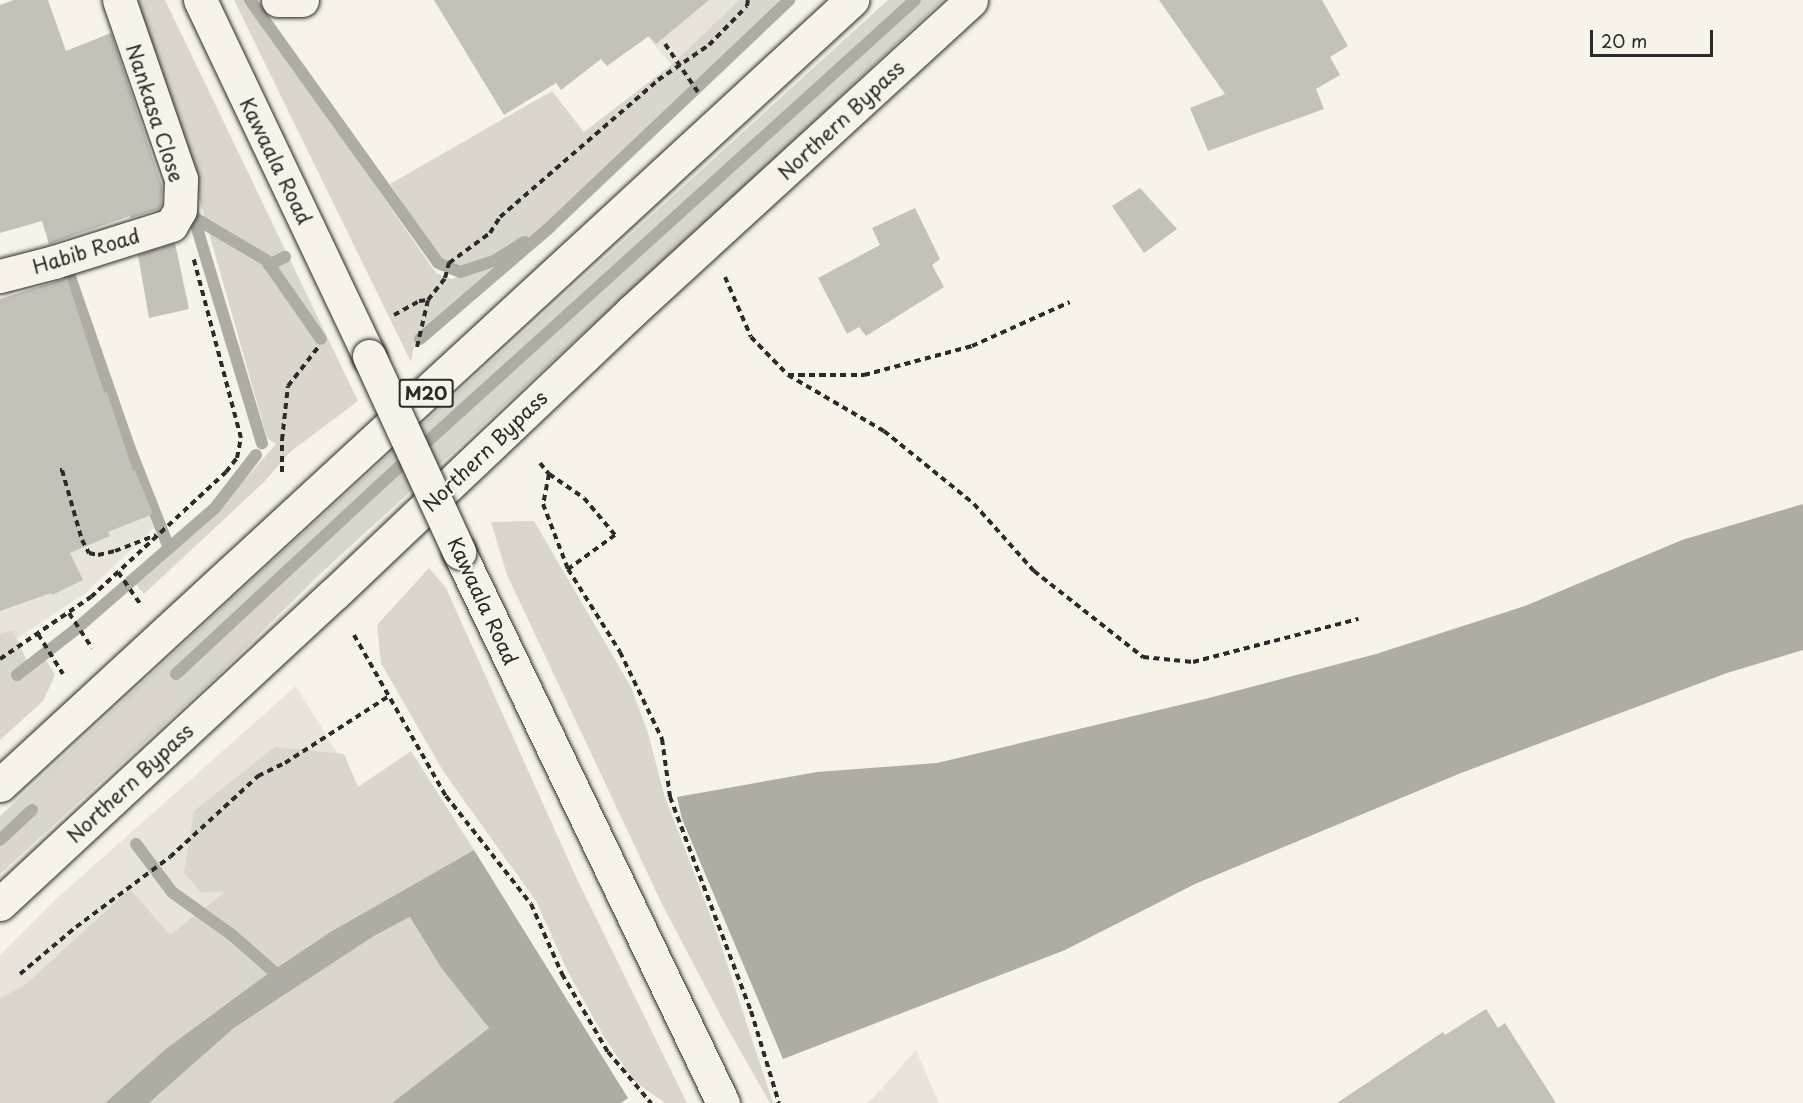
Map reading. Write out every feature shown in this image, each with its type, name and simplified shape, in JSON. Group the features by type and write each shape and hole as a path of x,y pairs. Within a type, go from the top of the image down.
{"main road":[{"name":"Nankasa Close","path":"118,0 181,178 176,218"},
{"name":"Kawaala Road","path":"200,0 459,552 723,1103"},
{"path":"278,0 302,0"},
{"name":"M20","path":"0,785 852,0"},
{"name":"Northern Bypass","path":"0,904 334,594 710,239 971,0"},
{"name":"Habib Road","path":"0,276 54,262 176,218"}],"path":[{"path":"417,346 428,300 445,278 449,263 489,233 500,218 658,80 709,45 747,6 748,0"},
{"path":"665,44 692,84"},
{"path":"0,659 69,613 118,572 226,472 237,458 241,438 176,218"},
{"path":"710,239 751,337 788,375 884,431 974,504 1034,571 1143,657 1193,662 1358,620"},
{"path":"394,315 419,301 428,300"},
{"path":"788,375 864,375 972,346 1070,302"},
{"path":"282,474 282,440 288,386 319,346"},
{"path":"540,463 549,474 584,498 615,535 568,569"},
{"path":"549,474 543,504 568,569 620,652 662,739 670,797 751,1011 779,1103"},
{"path":"63,479 82,540 90,553 98,555 115,551 159,534"},
{"path":"118,572 141,605"},
{"path":"69,613 92,648"},
{"path":"38,634 63,675"},
{"path":"354,635 446,796 531,904 562,974 608,1052 651,1103"},
{"path":"20,974 76,927 170,857 258,776 285,763 389,696"}],"shaded area":[{"path":"135,0 165,0 358,401 290,452 264,482 144,594 134,582 218,510 276,444 267,438 179,127"},
{"path":"234,0 246,0 436,273 451,279 480,271 519,250 415,341 411,362"},
{"path":"618,0 739,0 671,65"},
{"path":"739,0 786,0 549,225 494,258 461,269 439,257 390,184 552,91 584,132 671,65"},
{"path":"888,0 943,0 794,140 319,575 217,676 0,874 0,816 255,577"},
{"path":"127,433 160,522 87,592 0,650 0,490"},
{"path":"1803,504 1803,650 1727,673 1461,773 1195,884 1065,950 783,1059 682,819 677,797 817,772 937,763 1209,698 1376,654 1525,606 1682,540"},
{"path":"534,521 631,687 648,733 664,794 717,933 773,1103 770,1103 725,1024 663,906 507,575 491,522"},
{"path":"429,568 446,588 576,877 687,1103 665,1103 634,1081 604,1037 567,970 536,901 443,771 381,663 377,625"},
{"path":"13,631 31,669 45,658 55,675 43,701 0,740 0,633"},
{"path":"296,686 358,787 0,1103 0,955 55,900"},
{"path":"275,747 344,754 358,787 411,751 474,850 332,931 266,975 167,1048 105,1103 0,1103 0,998 25,985 130,889 170,935 226,891 202,893 184,873 194,811"},
{"path":"474,850 628,1098 621,1103 392,1103 489,1028 442,969 410,917 374,936 234,1028 149,1103 105,1103 167,1048 266,975 332,931"},
{"path":"411,917 442,969 489,1028 392,1103 149,1103 234,1028 374,936"},
{"path":"916,1050 939,1103 866,1103 874,1097"}],"building":[{"path":"14,0 48,0 66,51 111,33 162,186 159,209 130,218 130,216 49,244 42,221 0,233 0,5"},
{"path":"434,0 709,0 656,44 649,36 607,66 601,59 561,90 556,83 504,115"},
{"path":"1159,0 1322,0 1348,46 1330,57 1340,75 1316,89 1324,109 1208,151 1190,108 1225,94"},
{"path":"1140,188 1177,229 1144,253 1112,206"},
{"path":"915,208 940,259 932,265 944,287 866,336 859,327 847,334 818,278 880,245 872,228"},
{"path":"175,243 189,309 149,318 138,255"},
{"path":"67,278 104,393 107,392 133,471 135,470 153,514 108,532 110,536 70,553 83,580 52,595 51,593 0,611 0,299"},
{"path":"1486,1009 1498,1028 1505,1023 1556,1103 1337,1103 1443,1032 1445,1035"}],"waterway":[{"path":"250,0 438,263 460,272 494,261 525,242"},
{"path":"420,339 550,227 789,0"},
{"path":"176,674 376,488 915,0"},
{"path":"190,205 262,443"},
{"path":"193,217 266,260 321,339"},
{"path":"269,265 285,257"},
{"path":"70,277 128,444 169,548"},
{"path":"17,675 75,630 215,508 256,455"},
{"path":"0,840 32,810"},
{"path":"136,844 172,892 232,935 282,979"}]}
